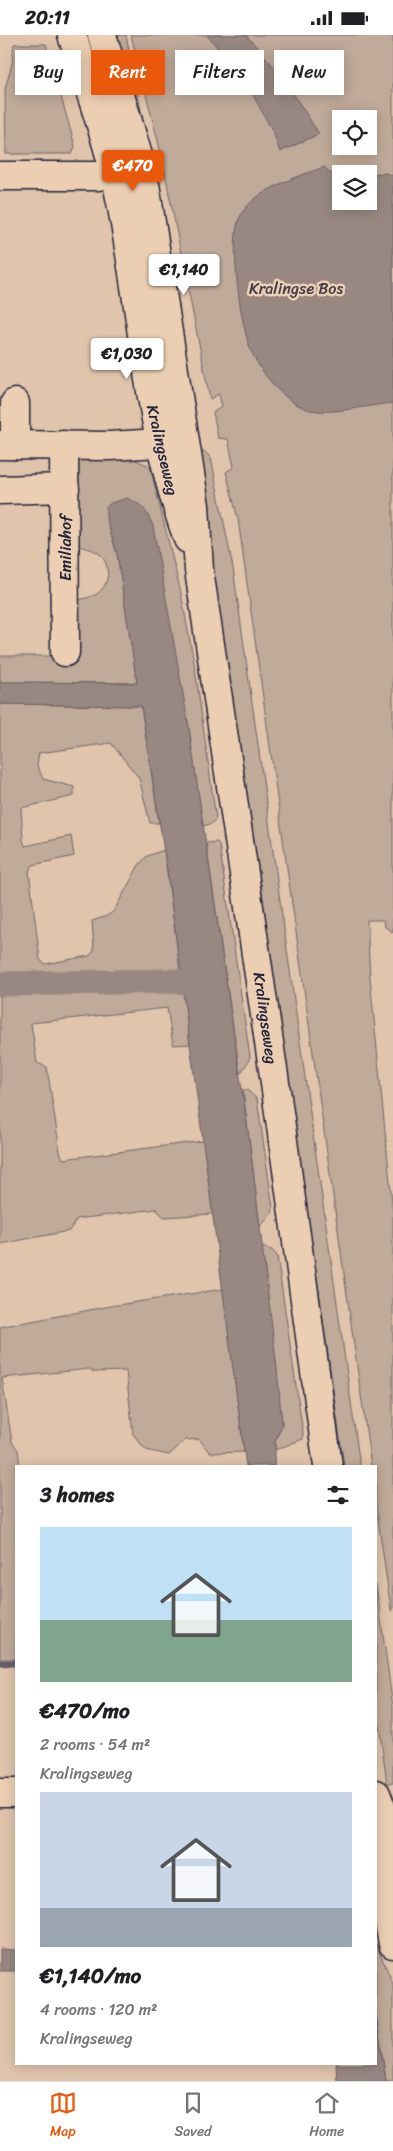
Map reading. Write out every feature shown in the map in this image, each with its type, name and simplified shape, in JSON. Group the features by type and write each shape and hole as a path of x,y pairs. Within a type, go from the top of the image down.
{"main road":[{"name":"Kralingseweg","path":"72,35 129,171"},
{"name":"Kralingseweg","path":"102,35 129,171 153,413 172,441 195,506 199,570 271,1056 328,1465"},
{"path":"0,176 98,176 129,171"},
{"path":"15,403 8,445 109,447 172,441"},
{"name":"Emiliahof","path":"64,445 65,652"},
{"path":"0,490 65,488"},
{"path":"0,1793 15,1793"},
{"path":"377,1797 393,1861"},
{"path":"377,1855 393,1944"}],"green space":[{"path":"108,35 126,35 129,50 113,50"},
{"name":"Kralingse Bos","path":"131,35 393,35 393,932 385,927 383,920 367,920 370,978 393,1213 393,1611 391,1610 377,1512 377,1465 371,1465 238,519 226,472 234,467 228,439 218,438 213,412 222,407 219,394 210,399 161,153 146,95 165,95 165,50 135,50"},
{"path":"14,44 46,44 48,50 15,50 15,95 60,95 75,146 72,154 6,154 5,89 12,64"},
{"path":"130,95 138,95 148,145"},
{"path":"195,451 205,452 211,458 233,568 360,1465 344,1465 259,874"},
{"path":"75,458 131,458 150,466 181,593 195,668 216,819 211,824 203,826 188,722 106,517 117,554 137,683 0,682 0,656 58,656 75,601 98,593 107,579 107,567 102,556 95,551 75,544"},
{"path":"0,704 141,706 159,823 150,823 139,778 111,743 39,753 37,765 43,779 74,787 74,796 21,808 25,846 71,836 74,856 33,865 29,871 40,960 45,964 89,956 94,951 92,921 107,916 114,911 139,865 147,856 164,850 190,1044 173,1045 167,1008 31,1023 37,1063 47,1067 60,1152 63,1159 203,1141 213,1214 164,1217 156,1209 77,1219 69,1231 0,1244"},
{"path":"217,842 219,844 250,1057 240,1074 206,843"},
{"path":"243,1090 247,1090 257,1099 273,1208 272,1213 260,1227"},
{"path":"262,1247 272,1250 277,1256 303,1433 303,1439 275,1450 275,1442 282,1425"},
{"path":"223,1289 244,1452 210,1453 199,1439 185,1440 169,1455 146,1450 133,1434 126,1371 94,1372 89,1369 2,1378 12,1442 18,1450 20,1465 15,1465 15,1659 0,1659 0,1327 111,1306"},
{"path":"377,1591 393,1707 393,1783 387,1784 377,1710"},
{"path":"377,1946 393,1984 393,2081 386,2081 377,2021"}],"shaded area":[{"path":"207,35 246,35 259,50 219,50"},
{"path":"264,56 274,67 274,95 294,95 319,134 280,152 274,134 253,95 264,95"},
{"path":"324,167 332,174 332,210 377,210 377,174 386,173 393,176 393,403 337,411 307,409 282,394 268,378 252,353 240,307 235,247 236,231 239,219 254,200 264,192"},
{"path":"127,498 137,503 149,516 153,526 188,722 250,1145 277,1369 282,1425 275,1442 275,1465 246,1465 167,870 141,706 0,704 0,682 137,683 117,554 106,517 106,507 111,503"},
{"path":"0,1949 15,1950 15,1971 0,1971"},
{"path":"377,2021 386,2081 337,2081 336,2065 377,2065"}],"waterway":[{"path":"0,984 173,981 207,983"},
{"path":"0,1663 15,1663"}]}
